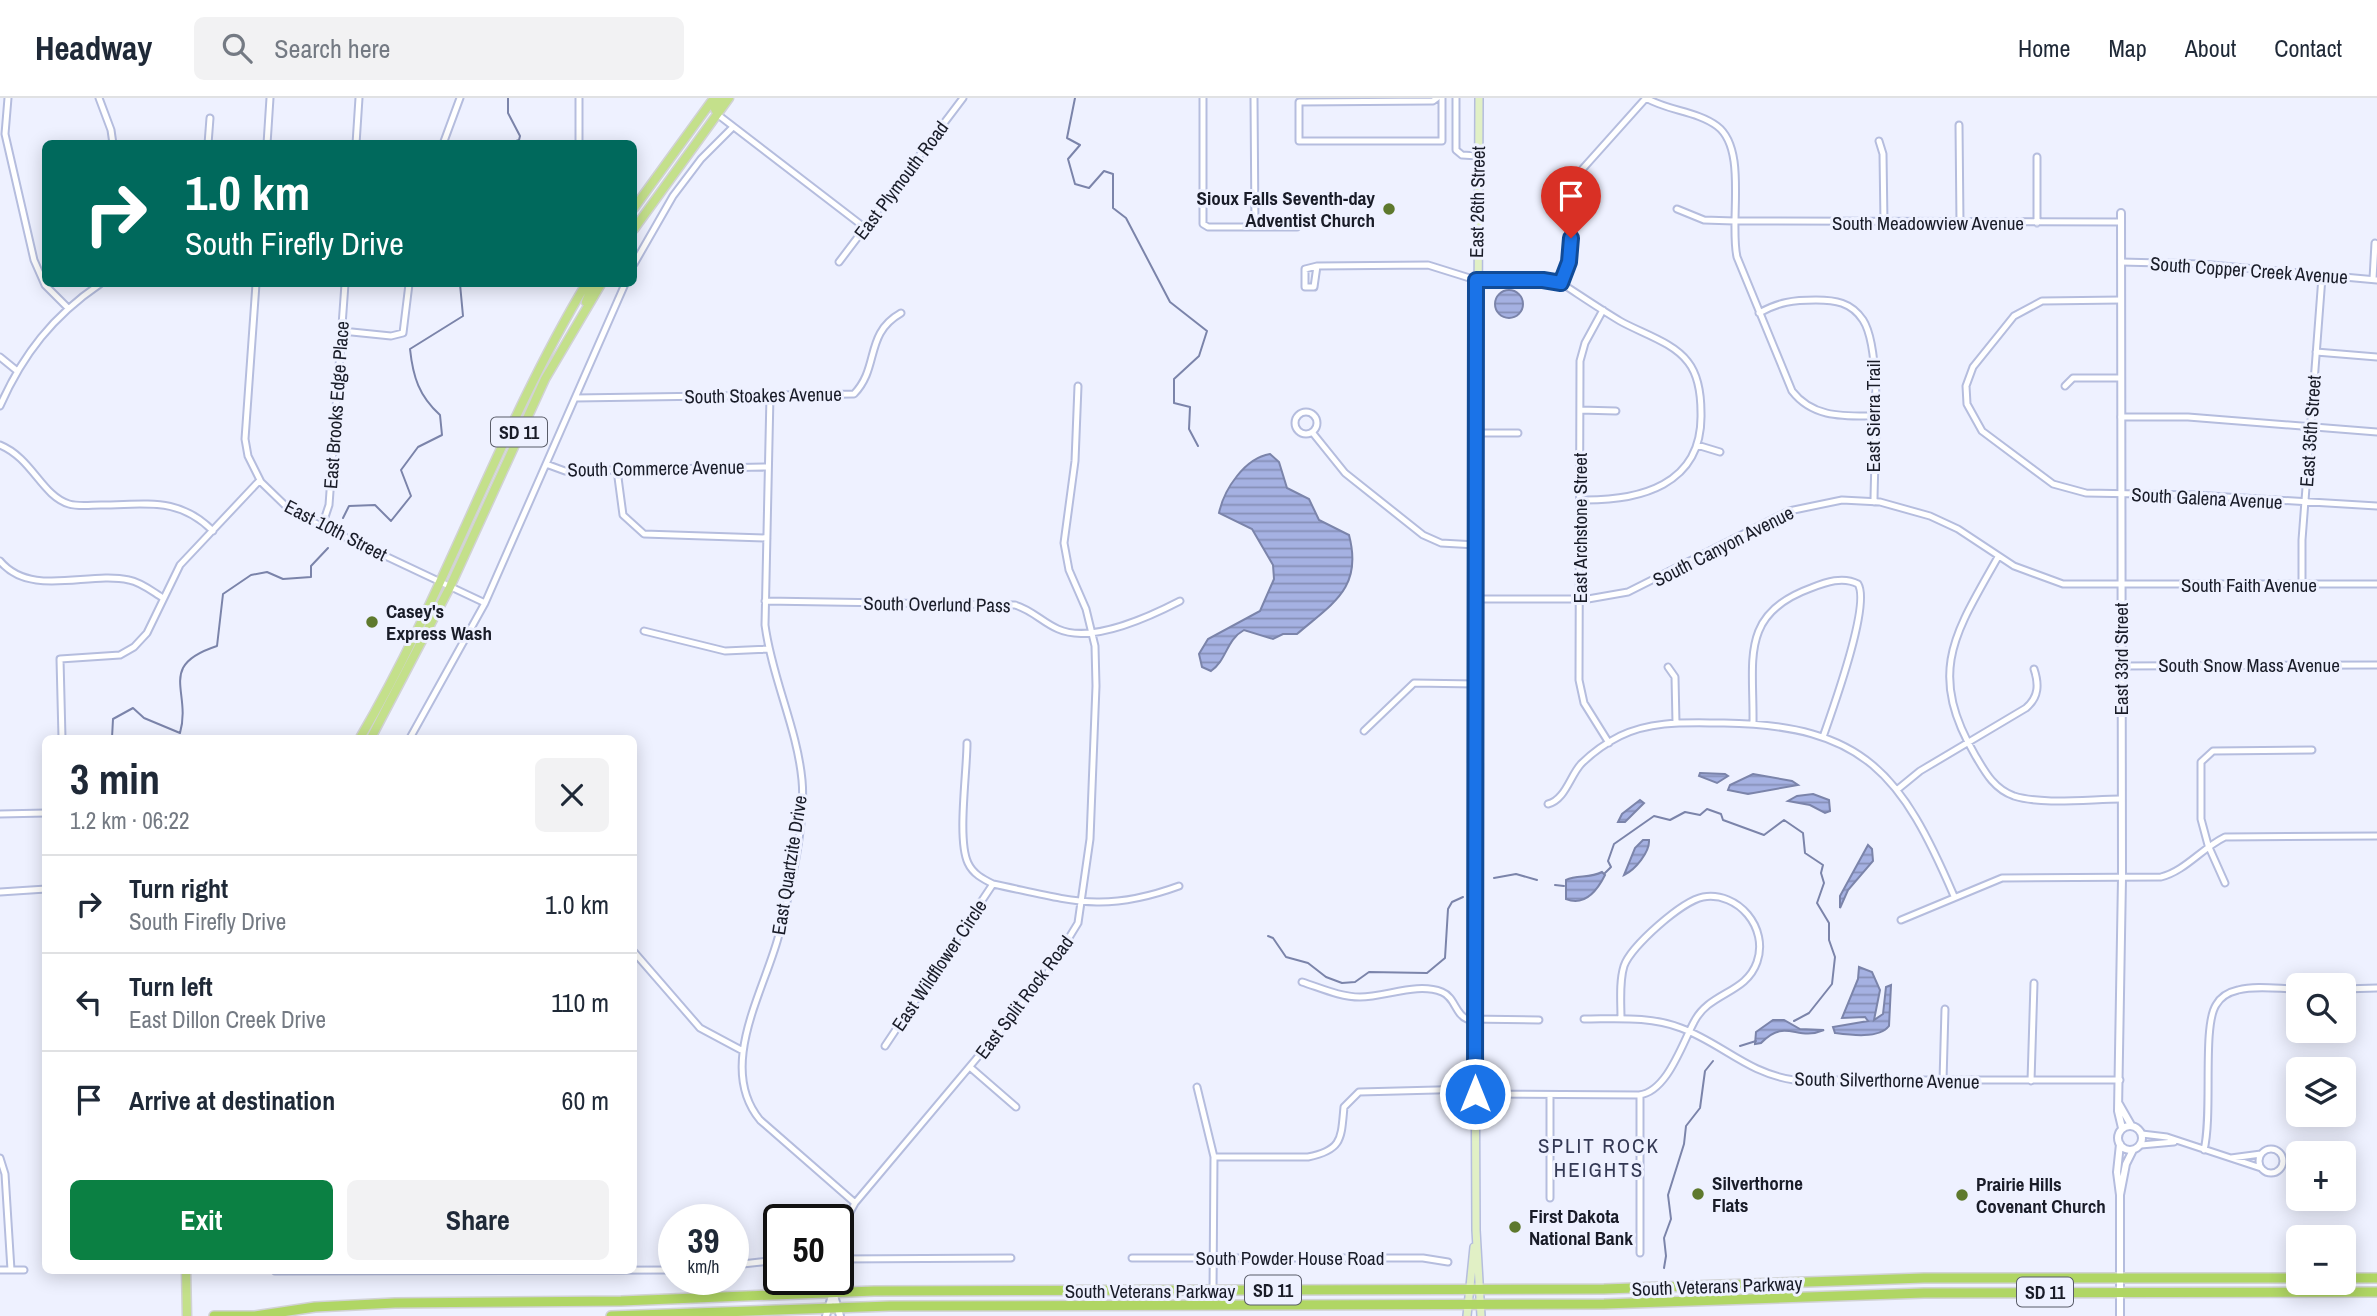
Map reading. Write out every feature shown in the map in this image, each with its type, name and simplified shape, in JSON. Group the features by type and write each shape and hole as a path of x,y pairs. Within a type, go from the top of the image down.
{"highway":[{"name":"South Veterans Parkway","path":"854,1292 1480,1290 1672,1288 1913,1279 2286,1278"},
{"path":"2356,1278 2377,1278"},
{"name":"South Veterans Parkway","path":"611,1316 840,1311 1665,1303 1914,1293 2377,1292"},
{"name":"South Veterans Parkway","path":"214,1316 256,1316 315,1307 382,1304 621,1301 763,1295"}],"main road":[{"path":"637,203 714,98"},
{"path":"717,113 714,107 720,98"},
{"path":"637,225 729,98"},
{"name":"East 26th Street","path":"1479,98 1476,280 1475,1092 1476,1230 1481,1316"},
{"name":"SD 11","path":"362,735 440,582 523,401 584,287"},
{"path":"584,312 592,287"},
{"name":"SD 11","path":"373,735 450,587 521,428 599,287"},
{"name":"East 26th Street","path":"1467,1316 1476,1230"},
{"path":"186,1274 187,1316"}],"street":[{"path":"8,98 5,134 34,260 42,278"},
{"path":"99,98 112,140"},
{"path":"267,140 270,98"},
{"path":"356,140 359,98"},
{"path":"444,140 460,98"},
{"path":"579,98 579,140"},
{"name":"East Plymouth Road","path":"839,262 963,98"},
{"path":"1203,98 1203,224 1208,227 1297,227"},
{"path":"1254,98 1255,227"},
{"path":"1438,98 1442,141 1299,141 1298,100 1433,102 1438,98"},
{"path":"1456,98 1456,150 1462,155 1478,156"},
{"path":"1561,283 1569,262 1578,174 1638,111 1646,98 1672,110 1701,117 1726,134 1735,164 1734,221 1737,257 1787,382 1805,405 1832,415 1874,416"},
{"path":"717,113 864,227"},
{"path":"208,140 210,118"},
{"path":"1959,125 1960,223"},
{"path":"637,259 673,196 702,159 733,127"},
{"path":"1879,141 1883,154 1884,223"},
{"path":"2037,157 2037,223"},
{"name":"South Meadowview Avenue","path":"1677,209 1704,219 1734,221 2121,222"},
{"name":"East 33rd Street","path":"2120,1316 2120,1195 2117,1172 2120,1144 2118,1136 2122,1128 2119,1104 2122,878 2121,214"},
{"path":"2375,243 2375,279"},
{"name":"South Copper Creek Avenue","path":"2121,262 2201,264 2322,277 2375,279"},
{"path":"1317,266 1428,265 1476,280 1543,280 1561,283 1678,352 1689,362 1700,397 1697,444 1684,468 1657,488 1621,499 1580,500"},
{"name":"East 35th Street","path":"2302,585 2305,503 2322,277"},
{"path":"47,287 68,308"},
{"path":"0,406 29,348 68,308 96,287"},
{"name":"East 10th Street","path":"256,287 245,439 248,456 260,480 292,512 485,603"},
{"name":"East Brooks Edge Place","path":"322,526 328,505 345,287"},
{"path":"342,331 391,336 403,333 408,287"},
{"path":"413,735 485,603 624,287"},
{"name":"East Sierra Trail","path":"1759,313 1791,300 1842,302 1862,319 1873,346 1874,502"},
{"name":"South Galena Avenue","path":"2121,300 2053,300 2022,309 1973,367 1966,395 1972,419 1982,431 2053,484 2086,494 2194,495 2377,506"},
{"name":"East Archstone Street","path":"1603,310 1581,352 1580,693 1609,743"},
{"name":"South Stoakes Avenue","path":"575,398 854,394 863,384 870,369 879,332 886,321 901,313"},
{"path":"2316,352 2377,357"},
{"path":"0,358 16,370"},
{"path":"2065,386 2073,378 2121,377"},
{"name":"East Split Rock Road","path":"855,1203 1014,1017 1065,948 1078,923 1083,902 1095,709 1092,631 1069,570 1064,543 1075,461 1078,386"},
{"name":"East Quartzite Drive","path":"769,395 765,601 768,649 799,761 801,808 778,937 743,1051 744,1091 754,1112 855,1203"},
{"path":"1580,410 1616,411"},
{"path":"1303,412 1315,417 1317,425 1312,432 1302,433 1297,428 1297,417 1303,412"},
{"path":"2121,416 2188,417 2377,432"},
{"path":"1312,432 1345,473 1423,535 1441,544 1476,545"},
{"path":"1477,433 1518,433"},
{"path":"1697,444 1720,452"},
{"path":"0,445 22,456 53,495 68,504 170,504 190,511 213,531"},
{"name":"South Commerce Avenue","path":"546,464 565,471 768,467"},
{"path":"617,470 623,515 644,534 767,538"},
{"path":"62,735 60,659 120,655 134,648 147,633 180,565 260,480"},
{"name":"South Canyon Avenue","path":"1476,599 1580,599 1619,594 1650,583 1770,519 1807,505 1842,500 1874,502 1930,516 1958,529 2014,566 2063,584 2121,586"},
{"path":"1998,557 1959,628 1951,652 1950,693 1968,743 1993,783 2012,795 2031,798 2121,799"},
{"path":"0,561 9,570 26,579 128,580 163,598"},
{"path":"1754,723 1755,639 1762,620 1776,605 1808,589 1849,580 1858,584 1862,597 1846,666 1823,737"},
{"name":"South Faith Avenue","path":"2121,586 2377,584"},
{"name":"South Overlund Pass","path":"765,601 1015,605 1033,612 1060,630 1092,631 1138,621 1180,601"},
{"path":"644,631 725,651 768,649"},
{"name":"South Snow Mass Avenue","path":"2121,666 2377,665"},
{"path":"1668,667 1675,677 1676,723"},
{"path":"1898,789 1920,771 2034,702 2038,681 2034,669"},
{"path":"1364,731 1414,683 1475,684"},
{"path":"1548,804 1557,800 1582,763 1609,743 1639,729 1676,723 1754,723 1796,728 1823,737 1864,759 1898,789 1923,826 1954,896"},
{"path":"967,743 964,852 972,870 993,884 1083,902 1115,904 1140,900 1179,886"},
{"path":"2225,883 2208,845 2201,819 2201,762 2206,754 2213,751 2312,750"},
{"path":"0,814 42,813"},
{"path":"1901,920 2002,878 2122,878 2174,874 2208,845 2237,835 2377,836"},
{"name":"East Wildflower Circle","path":"885,1046 993,884"},
{"path":"0,892 42,889"},
{"path":"1214,1157 1308,1157 1323,1154 1334,1148 1340,1140 1344,1107 1359,1092 1370,1090 1550,1094 1652,1092 1708,1002 1746,981 1759,955 1759,934 1750,916 1736,904 1718,898 1704,897 1686,904 1633,951 1622,976 1621,1019"},
{"path":"637,956 699,1028 743,1051"},
{"path":"1302,982 1337,994 1361,997 1433,990 1448,996 1462,1017 1475,1020 1539,1020"},
{"path":"2031,1081 2034,983"},
{"path":"2204,1150 2210,1116 2210,1031 2216,1004 2223,997 2243,988 2286,989"},
{"path":"2356,989 2377,988"},
{"path":"1943,1081 1945,1009"},
{"name":"South Silverthorne Avenue","path":"1584,1019 1654,1021 1689,1031 1750,1068 1786,1079 2120,1080"},
{"path":"971,1068 1016,1107"},
{"path":"1197,1087 1214,1157 1213,1291"},
{"path":"1550,1094 1550,1198"},
{"path":"1640,1094 1640,1253"},
{"path":"2119,1104 2131,1125 2142,1134 2167,1138 2275,1172 2281,1168 2283,1160 2280,1153 2273,1149 2261,1154 2231,1158"},
{"path":"2122,1128 2131,1125"},
{"path":"2141,1145 2142,1134"},
{"path":"2120,1144 2133,1150 2141,1145 2174,1142"},
{"name":"East 33rd Street","path":"2120,1195 2126,1164 2133,1150"},
{"path":"2261,1154 2261,1168"},
{"path":"0,1158 5,1174 11,1270"},
{"path":"854,1259 1011,1258"},
{"name":"South Powder House Road","path":"1132,1258 1423,1258 1448,1262"},
{"path":"0,1270 24,1270"},
{"path":"637,1271 658,1270"},
{"path":"826,1312 832,1295"}],"water":[{"path":"1509,290 1519,294 1523,304 1519,314 1509,318 1499,314 1495,304 1499,294"},
{"path":"1270,454 1279,462 1287,488 1309,499 1319,520 1349,535 1352,568 1342,593 1297,634 1283,634 1273,639 1244,630 1238,634 1211,671 1202,667 1199,654 1208,639 1260,611 1274,579 1273,565 1252,529 1219,513 1237,476 1252,462"},
{"path":"1700,773 1728,776 1717,783 1699,776"},
{"path":"1753,774 1792,781 1798,785 1748,794 1728,790 1730,785"},
{"path":"1813,794 1829,800 1830,811 1825,813 1810,805 1788,801 1797,796"},
{"path":"1640,800 1644,803 1625,822 1618,822 1622,814"},
{"path":"1643,840 1649,840 1644,855 1637,865 1624,875 1635,848"},
{"path":"1868,845 1872,849 1873,861 1848,890 1840,908 1840,896"},
{"path":"1602,872 1605,875 1599,886 1585,899 1566,899 1566,880"},
{"path":"1859,967 1872,972 1880,990 1874,1020 1883,1014 1886,987 1891,985 1889,1026 1871,1034 1835,1033 1833,1027 1868,1021 1865,1017 1842,1018 1858,979"},
{"path":"1773,1020 1784,1020 1800,1029 1824,1030 1814,1033 1777,1032 1755,1044 1756,1032"}],"waterway":[{"path":"508,98 508,113 520,136 519,140"},
{"path":"1075,98 1067,138 1080,145 1068,159 1075,184 1089,188 1104,171 1113,174 1113,208 1126,218 1170,302 1207,331 1199,356 1174,379 1174,403 1190,407 1189,429 1198,446"},
{"path":"343,518 349,506 375,505 391,521 411,496 401,470 418,447 442,435 440,415 427,401 418,385 410,349 463,316 460,287"},
{"path":"112,735 113,719 133,708 144,718 180,733 183,718 180,681 182,671 187,662 198,654 217,646 223,594 251,575 267,572 283,579 311,577 311,566 328,548"},
{"path":"1605,873 1611,867 1608,861 1614,844 1654,816 1670,820 1685,812 1700,815 1707,809 1721,814 1723,820 1764,835 1784,820 1803,833 1805,853 1823,865 1821,873 1824,883 1817,903 1829,923 1829,940 1835,957 1832,984 1809,1013 1794,1021"},
{"path":"1494,878 1516,874 1537,880"},
{"path":"1555,885 1564,886"},
{"path":"1268,936 1273,938 1286,957 1308,963 1326,977 1342,983 1355,982 1369,972 1427,973 1445,958 1448,909 1452,902 1463,897"},
{"path":"1740,1046 1756,1041"},
{"path":"1664,1268 1664,1238 1671,1219 1668,1195 1684,1144 1686,1126 1700,1108 1705,1071 1713,1061"}],"place":[{"name":"Sioux Falls Seventh-day Adventist Church","path":"1389,209"},
{"name":"Casey's Express Wash","path":"372,622"},
{"name":"Silverthorne Flats","path":"1698,1194"},
{"name":"Prairie Hills Covenant Church","path":"1962,1195"},
{"name":"First Dakota National Bank","path":"1515,1227"}],"district":[{"name":"SPLIT ROCK HEIGHTS","path":"1599,1157"}],"route":[{"path":"1475,1094 1476,280 1543,280 1561,283 1569,262 1571,238"}]}
